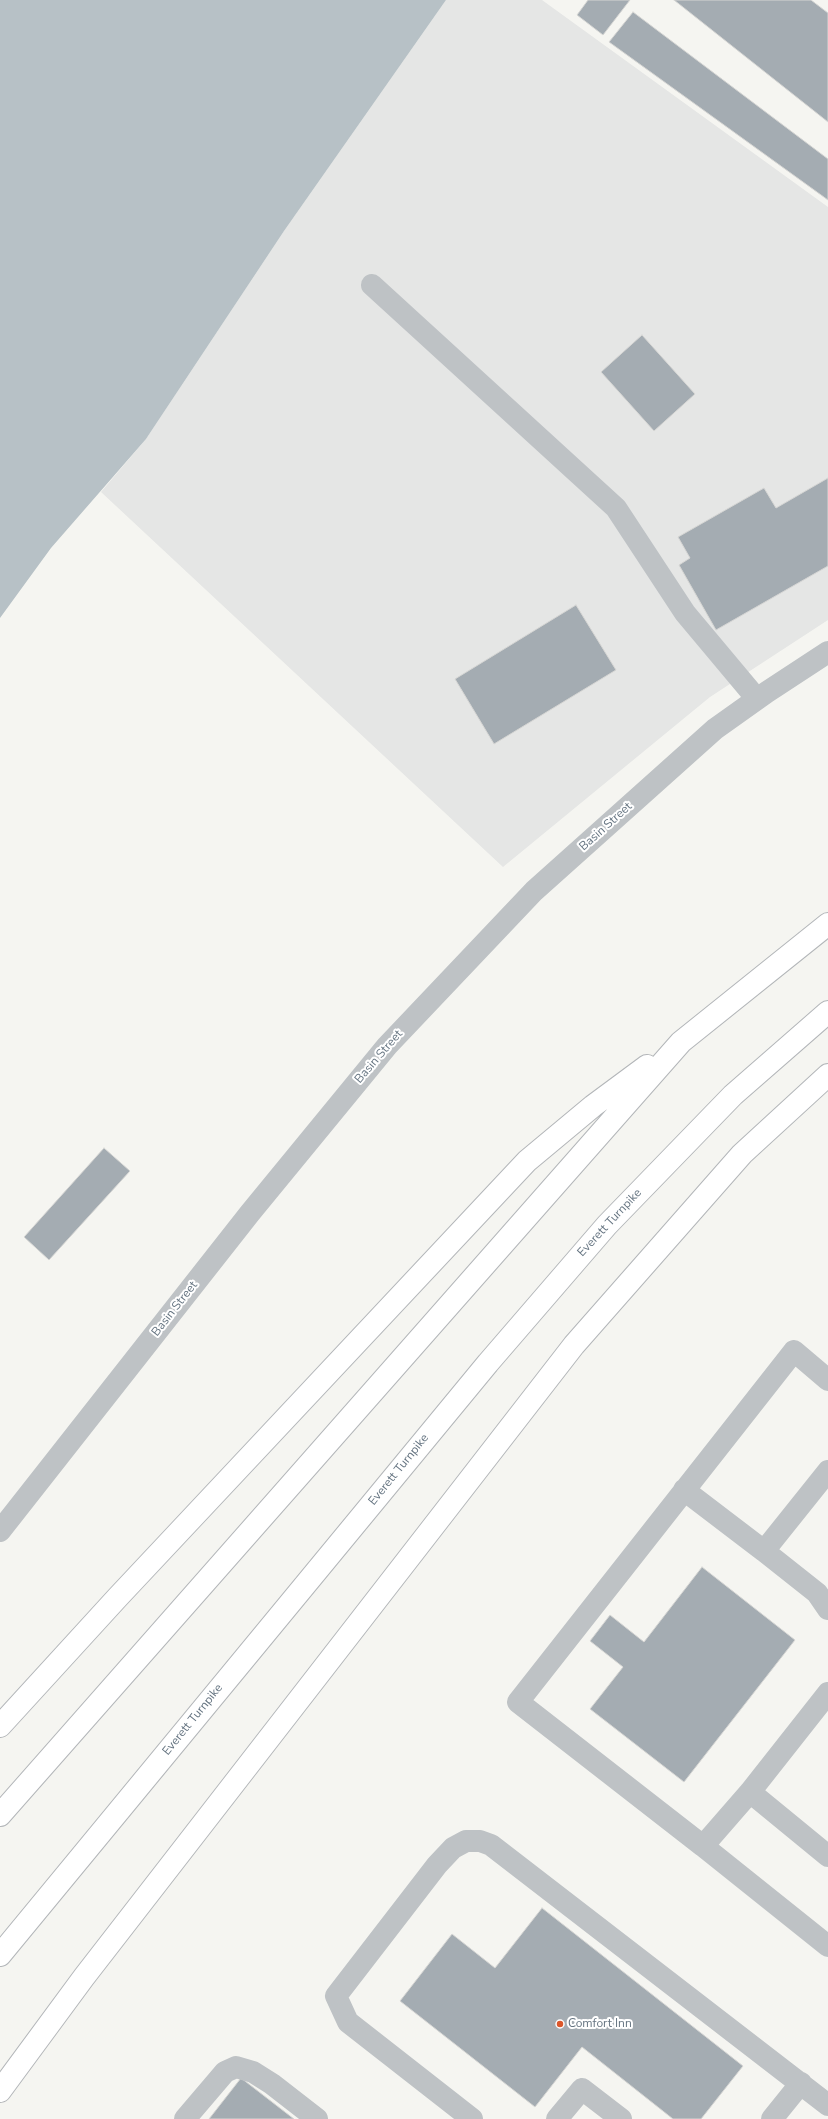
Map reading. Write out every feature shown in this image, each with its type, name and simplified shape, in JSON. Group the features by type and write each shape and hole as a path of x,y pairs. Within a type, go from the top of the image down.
{"highway":[{"path":"0,1726 128,1587 528,1161 593,1106 681,1042 828,924"},
{"name":"Everett Turnpike","path":"0,1955 488,1363 607,1225 733,1094 828,1012"},
{"path":"0,1815 681,1042"},
{"path":"0,2091 84,1977 574,1345 742,1154 828,1076"}],"street":[{"path":"372,285 616,508 685,613 757,699"},
{"name":"Basin Street","path":"0,1531 250,1213 387,1046 534,891 715,729 828,652"},
{"path":"828,1380 794,1351 518,1702 703,1846 828,1946"},
{"path":"764,1551 828,1471"},
{"path":"684,1490 817,1593 828,1608"},
{"path":"703,1846 750,1792 828,1693"},
{"path":"750,1792 827,1853"},
{"path":"472,2119 348,2022 336,1996 437,1865 453,1848 466,1841 480,1841 491,1845 828,2105"},
{"path":"186,2119 224,2072 236,2067 252,2072 272,2084 317,2119"},
{"path":"772,2119 801,2083"},
{"path":"557,2119 582,2089 621,2119"}],"shaded area":[{"path":"0,0 446,0 284,231 146,439 51,548 0,618"},
{"path":"446,0 542,0 828,207 828,620 710,697 503,867 101,492 146,439 284,231"}],"building":[{"path":"588,0 630,0 603,35 577,15"},
{"path":"674,0 811,0 828,13 828,122"},
{"path":"633,12 828,159 828,200 609,42"},
{"path":"642,335 695,394 654,431 601,372"},
{"path":"828,478 828,566 716,630 679,565 690,558 678,537 764,488 776,508"},
{"path":"576,605 616,670 494,744 455,679"},
{"path":"104,1148 130,1171 49,1260 24,1237"},
{"path":"702,1567 795,1640 684,1782 590,1709 623,1667 590,1641 610,1615 644,1642"},
{"name":"Comfort Inn","path":"542,1908 743,2066 701,2119 673,2119 582,2047 535,2107 400,2001 452,1934 495,1968"},
{"path":"241,2078 294,2119 209,2119"}],"place":[{"name":"Comfort Inn","path":"560,2024"}]}
